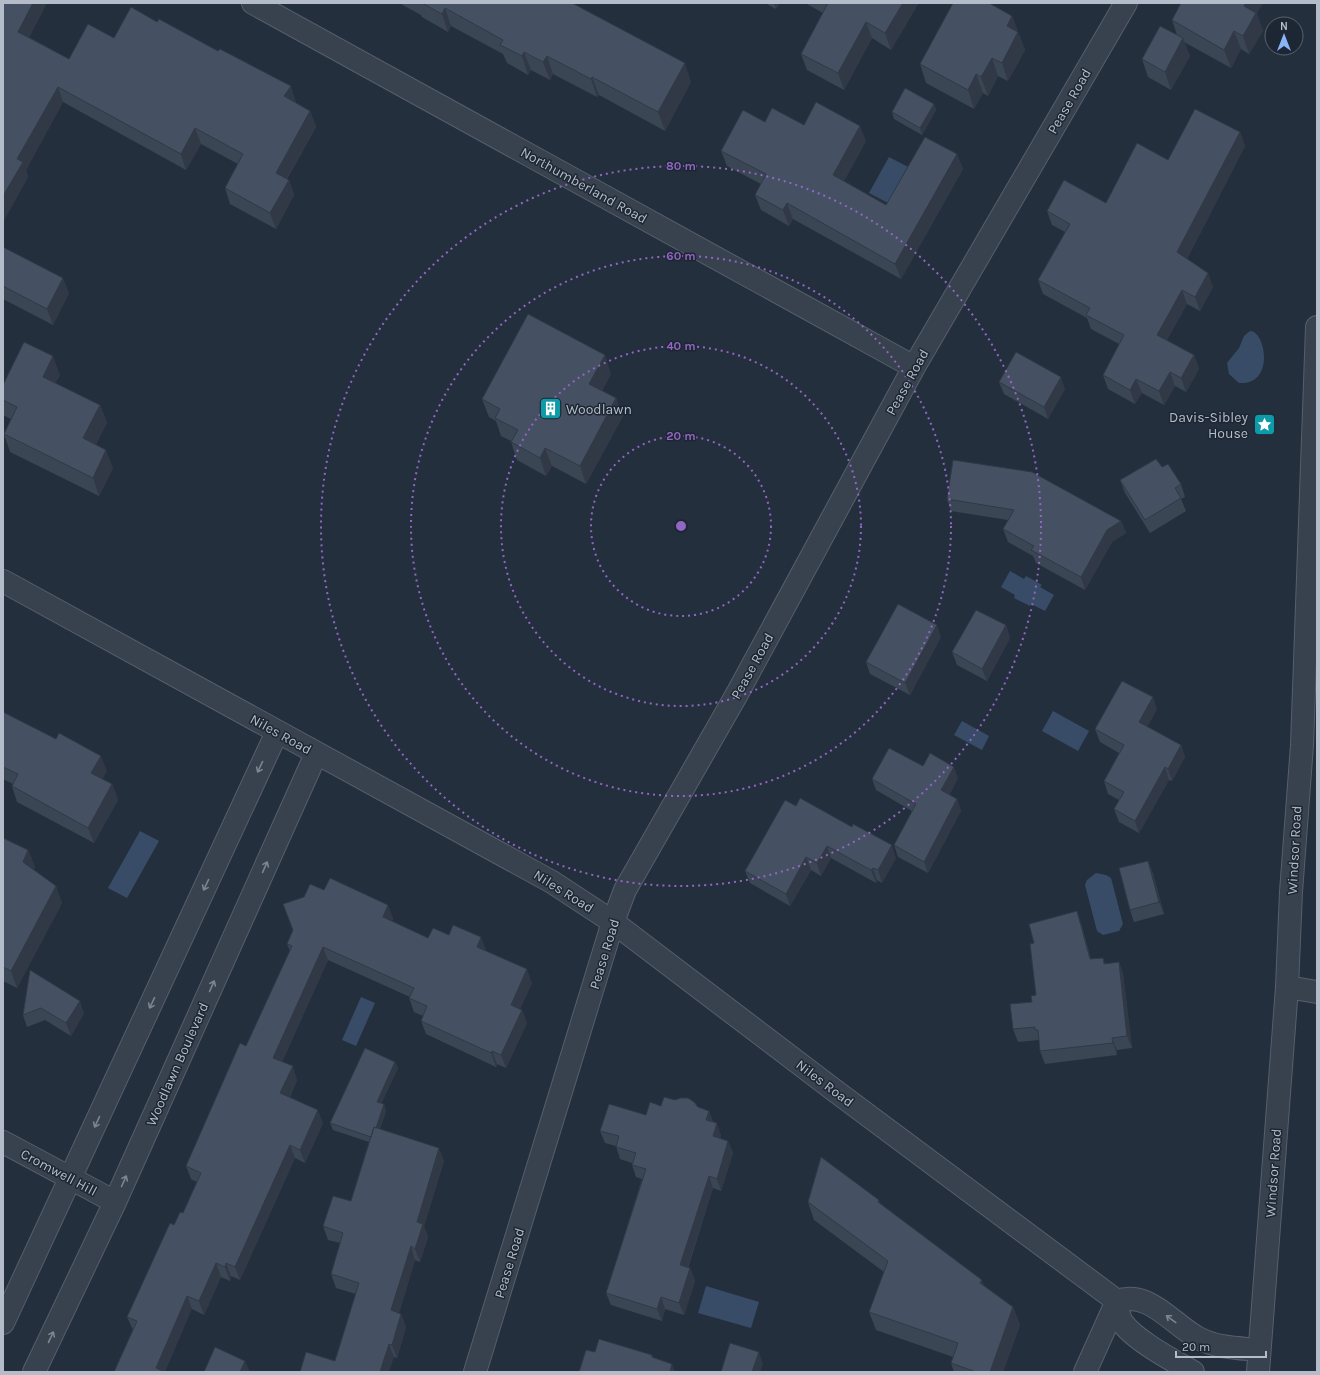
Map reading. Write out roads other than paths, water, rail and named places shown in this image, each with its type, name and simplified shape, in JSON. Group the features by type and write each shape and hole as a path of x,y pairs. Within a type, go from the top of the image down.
{"street":[{"name":"Northumberland Road","path":"253,3 914,367"},
{"name":"Pease Road","path":"475,1372 613,922 625,890 737,694 914,367 1126,3"},
{"name":"Windsor Road","path":"1258,1372 1287,987 1291,892 1309,745 1317,327"},
{"name":"Niles Road","path":"3,581 316,754 511,858 552,882 613,922 834,1090 1117,1301"},
{"path":"3,1323 277,732"},
{"name":"Woodlawn Boulevard","path":"34,1372 115,1202 316,754"},
{"path":"1287,987 1317,992"},
{"name":"Cromwell Hill","path":"3,1142 115,1202"},
{"path":"1085,1372 1117,1301 1128,1297 1138,1298 1147,1302 1183,1328 1210,1343 1230,1348 1259,1350"},
{"path":"1117,1301 1118,1313 1122,1322 1131,1331 1167,1356 1194,1372"}],"water":[{"path":"889,157 908,167 888,203 869,193"},
{"path":"1250,331 1256,333 1263,348 1263,368 1258,376 1250,382 1239,383 1229,374 1227,363 1239,348 1244,336"},
{"path":"1010,571 1024,579 1026,576 1042,585 1040,587 1054,595 1045,611 1014,598 1015,595 1001,587"},
{"path":"1053,711 1089,731 1078,751 1042,731"},
{"path":"962,721 989,736 982,750 954,735"},
{"path":"140,831 159,841 127,898 108,888"},
{"path":"1096,873 1106,875 1111,878 1123,924 1119,931 1103,935 1097,931 1085,885 1087,880"},
{"path":"361,997 375,1003 356,1046 342,1040"},
{"path":"706,1286 759,1302 751,1328 698,1313"}],"place":[{"name":"Woodlawn","path":"551,409"},
{"name":"Davis-Sibley House","path":"1264,425"}]}
